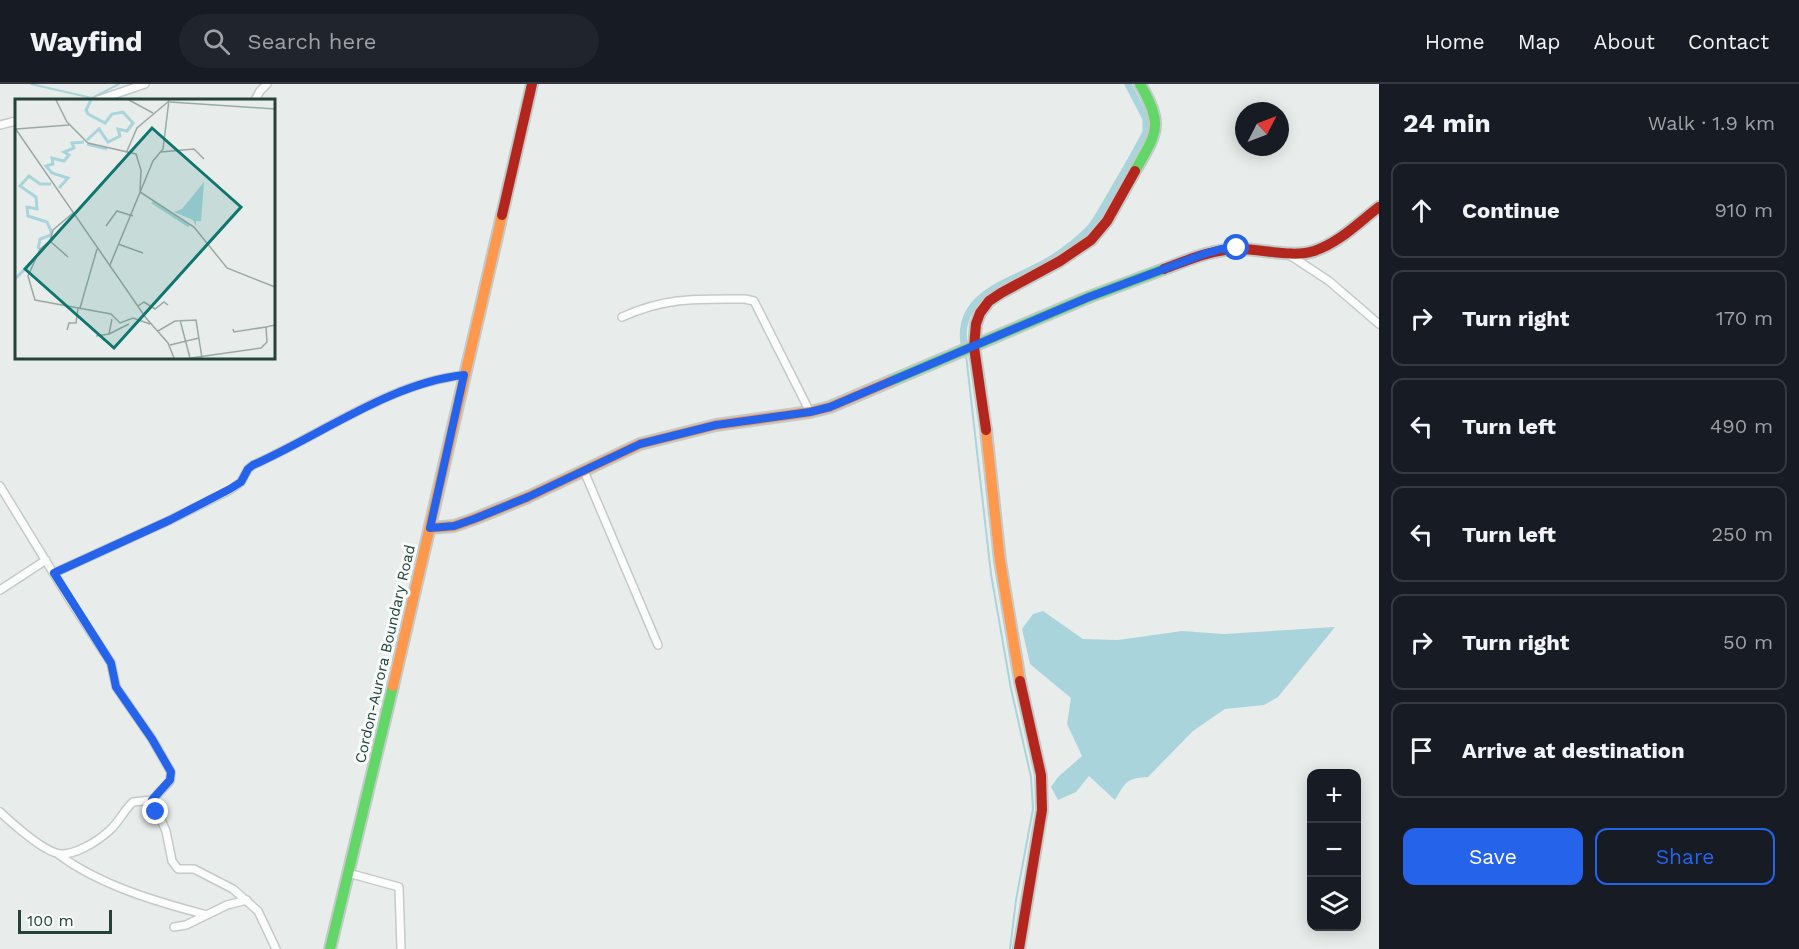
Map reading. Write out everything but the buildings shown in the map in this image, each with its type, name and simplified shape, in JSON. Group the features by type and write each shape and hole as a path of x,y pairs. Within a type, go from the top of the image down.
{"street":[{"path":"101,99 145,84"},
{"path":"256,99 267,84"},
{"name":"Cordon-Aurora Boundary Road","path":"330,949 532,84"},
{"path":"1019,949 1042,810 1041,776 1000,561 982,389 974,346 976,321 986,303 1000,292 1055,264 1085,246 1099,233 1157,124 1154,109 1140,84"},
{"path":"0,125 15,121"},
{"path":"430,528 460,525 528,497 640,444 716,425 810,412 830,407 1089,297 1221,249 1237,248 1302,254 1316,251 1379,207"},
{"path":"1286,252 1329,281 1379,324"},
{"path":"622,317 641,308 671,300 754,301 810,412"},
{"path":"54,573 170,520 230,489 241,482 253,465 290,448 344,417 427,381 464,375"},
{"path":"584,471 658,645"},
{"path":"0,486 111,663 116,687 152,739 171,772 170,780 152,800 133,802 117,822 96,842 82,849 57,854"},
{"path":"0,590 46,560"},
{"path":"152,800 166,831 172,861 178,869 194,869 233,889 247,900 258,911 276,949"},
{"path":"0,812 39,843 87,872 157,902 207,915"},
{"path":"348,873 399,887 401,949"},
{"path":"174,927 186,925 227,905 247,900"}],"water":[{"path":"1043,611 1083,639 1118,640 1182,631 1224,634 1335,627 1278,697 1264,705 1225,709 1193,731 1148,777 1135,778 1127,782 1115,800 1089,776 1076,792 1058,800 1051,787 1058,777 1082,756 1067,724 1071,698 1030,664 1022,629 1033,614"}],"waterway":[{"path":"31,84 92,98 119,84"},
{"path":"964,344 967,316 983,296 1055,256 1078,239 1096,220 1146,132 1146,119 1128,84"},
{"path":"966,355 991,574 1011,689 1031,777 1033,809 1016,900 1010,949"}],"traffic: fast":[{"path":"1135,171 1155,129 1152,110 1140,84"},
{"path":"891,381 1089,297 1164,269"},
{"path":"330,949 393,686"}],"traffic: slow":[{"path":"393,686 502,215"},
{"path":"430,528 454,526 474,519 528,497 640,444 716,425 810,412 830,407 891,381"},
{"path":"986,430 1000,561 1020,681"}],"traffic: jam":[{"path":"502,215 532,84"},
{"path":"986,430 974,347 976,324 980,313 989,301 1001,293 1060,261 1091,240 1107,221 1135,171"},
{"path":"1164,269 1200,256 1230,249 1297,254 1314,251 1340,238 1379,207"},
{"path":"1019,949 1042,810 1041,775 1020,681"}],"route":[{"path":"156,812 152,800 166,786 171,772 152,739 116,687 111,663 54,573 170,520 238,485 253,465 290,448 344,417 427,381 464,375 430,528 447,528 460,525 528,497 640,444 716,425 810,412 830,407 1089,297 1204,254 1221,249 1237,248"}]}
